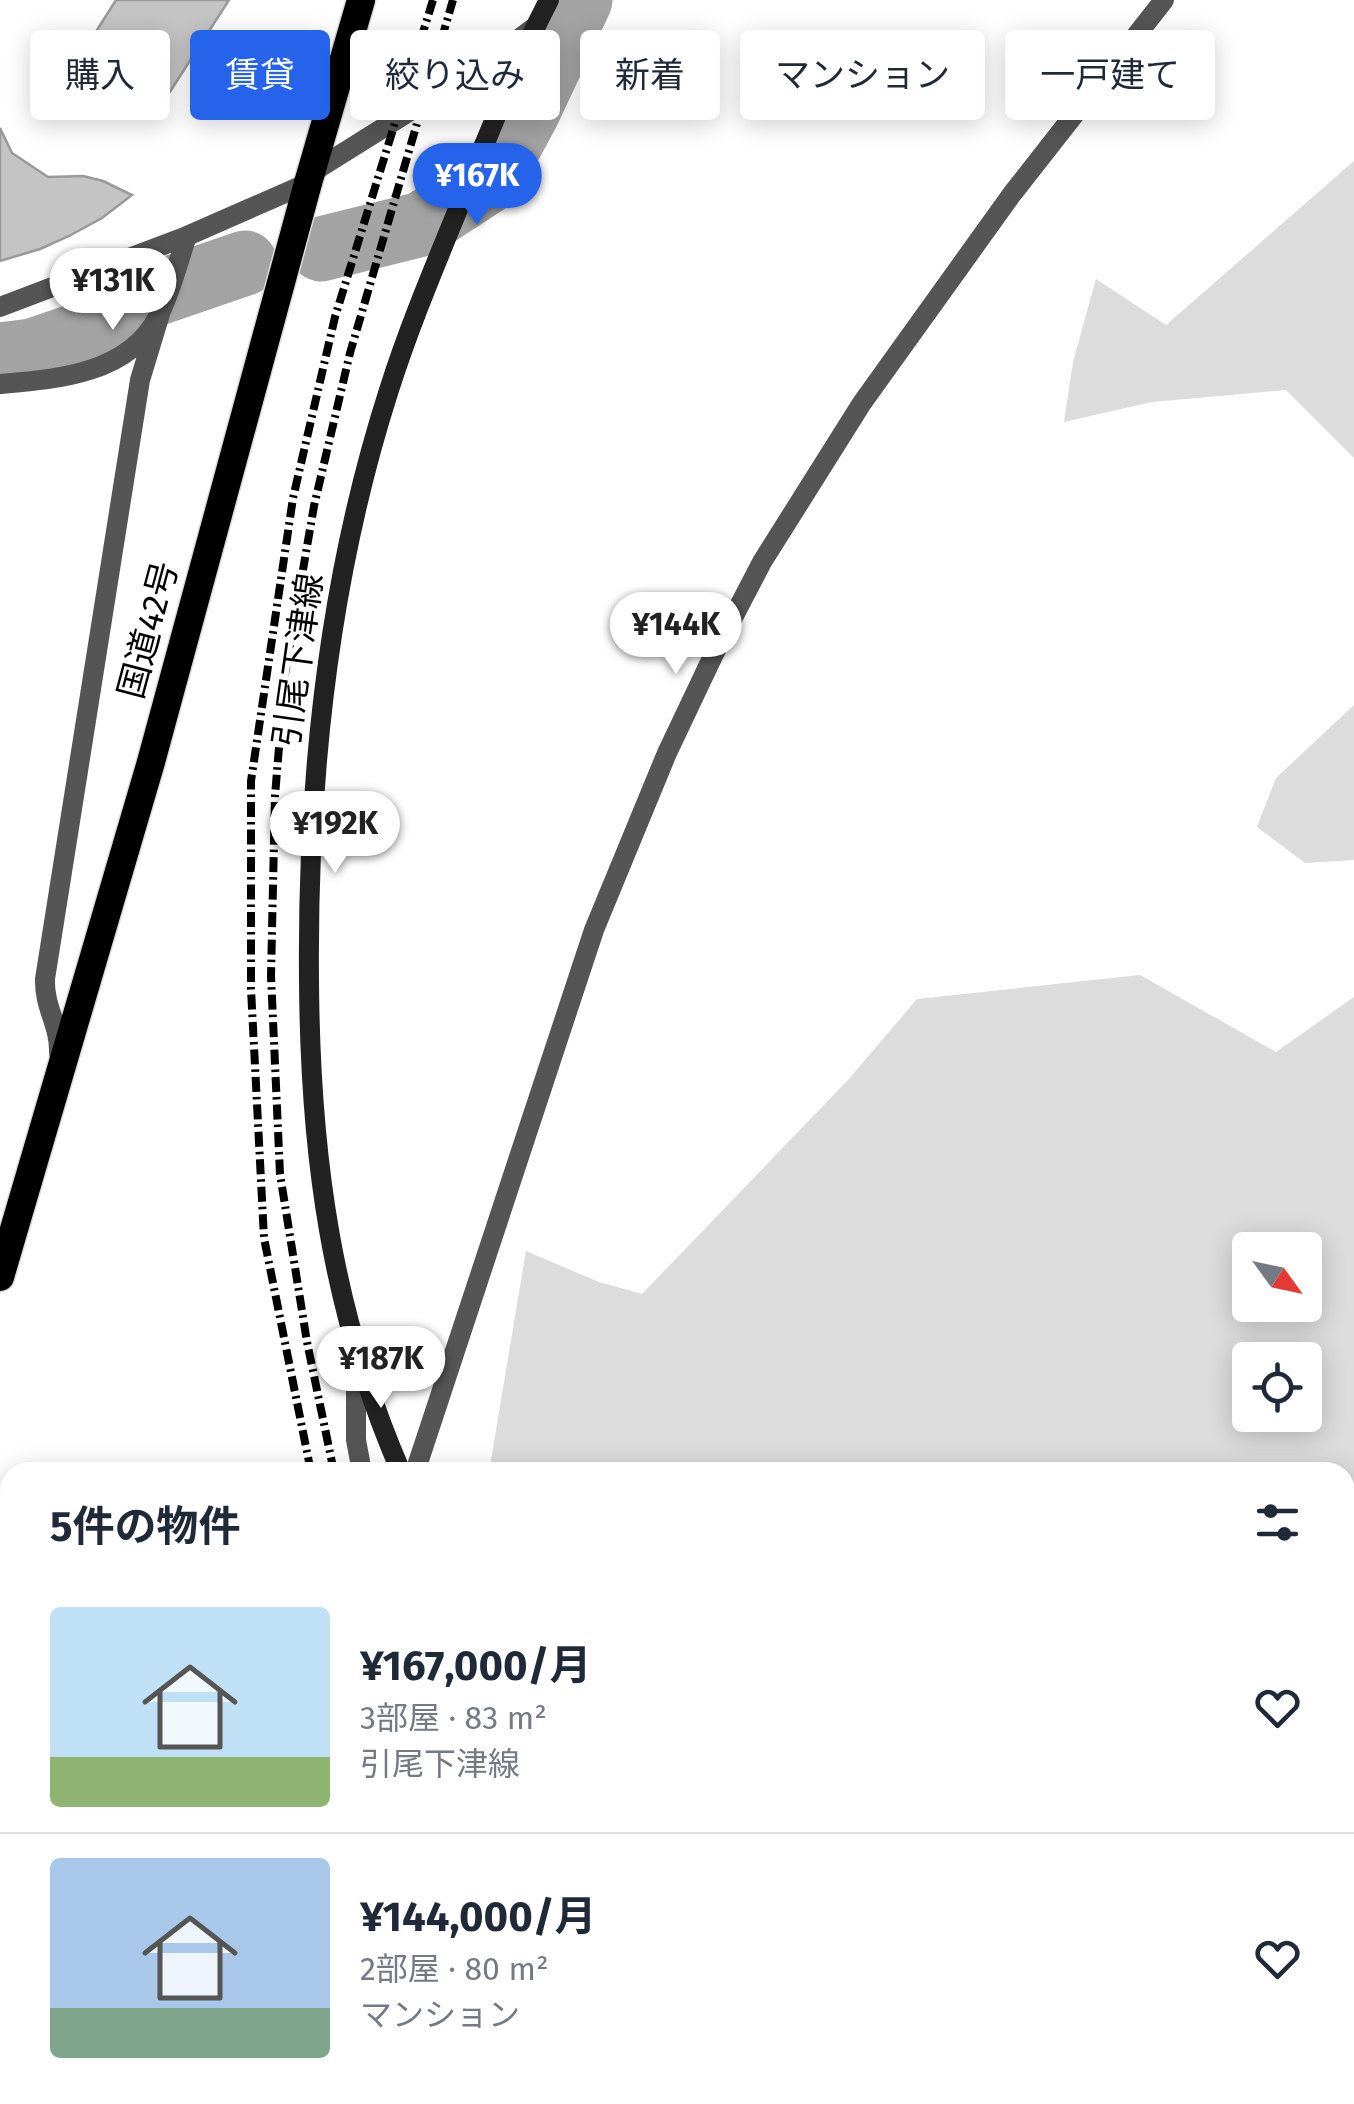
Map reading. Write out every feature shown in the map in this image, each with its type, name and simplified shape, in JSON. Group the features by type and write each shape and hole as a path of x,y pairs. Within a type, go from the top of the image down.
{"highway":[{"name":"国道42号","path":"0,1278 151,762 361,0"}],"main road":[{"name":"引尾下津線","path":"397,1462 356,1354 330,1245 317,1154 309,1052 311,842 329,652 349,538 389,390 480,155 549,0"}],"street":[{"path":"418,1462 594,930 667,753 713,656 772,546 862,403 1012,194 1164,0"},
{"path":"0,308 187,236 309,178 536,26"},
{"path":"55,1090 60,1040 46,1007 45,980 140,380 187,236"},
{"path":"0,384 116,362 148,335 160,314"},
{"path":"356,1354 356,1440 360,1462"}],"shaded area":[{"path":"1354,161 1354,458 1286,390 1152,402 1064,422 1073,362 1096,279 1166,325"},
{"path":"1354,705 1354,860 1305,863 1257,827 1276,778"},
{"path":"1140,975 1276,1052 1354,997 1354,1462 491,1462 526,1251 599,1282 642,1294 848,1080 917,999"}],"building":[{"path":"116,0 229,0 210,30 190,30 190,61 170,92 170,30 97,30"},
{"path":"0,128 12,153 48,177 83,176 132,195 69,236 0,261"}],"waterway":[{"path":"321,249 422,224 491,179 580,0"},
{"path":"0,355 32,351 91,331 140,299 245,263"}],"railway":[{"path":"309,1462 264,1238 251,989 251,781 293,498 335,317 433,0"},
{"path":"332,1462 307,1342 280,1174 271,976 275,796 285,674 314,506 350,353 453,0"}]}
